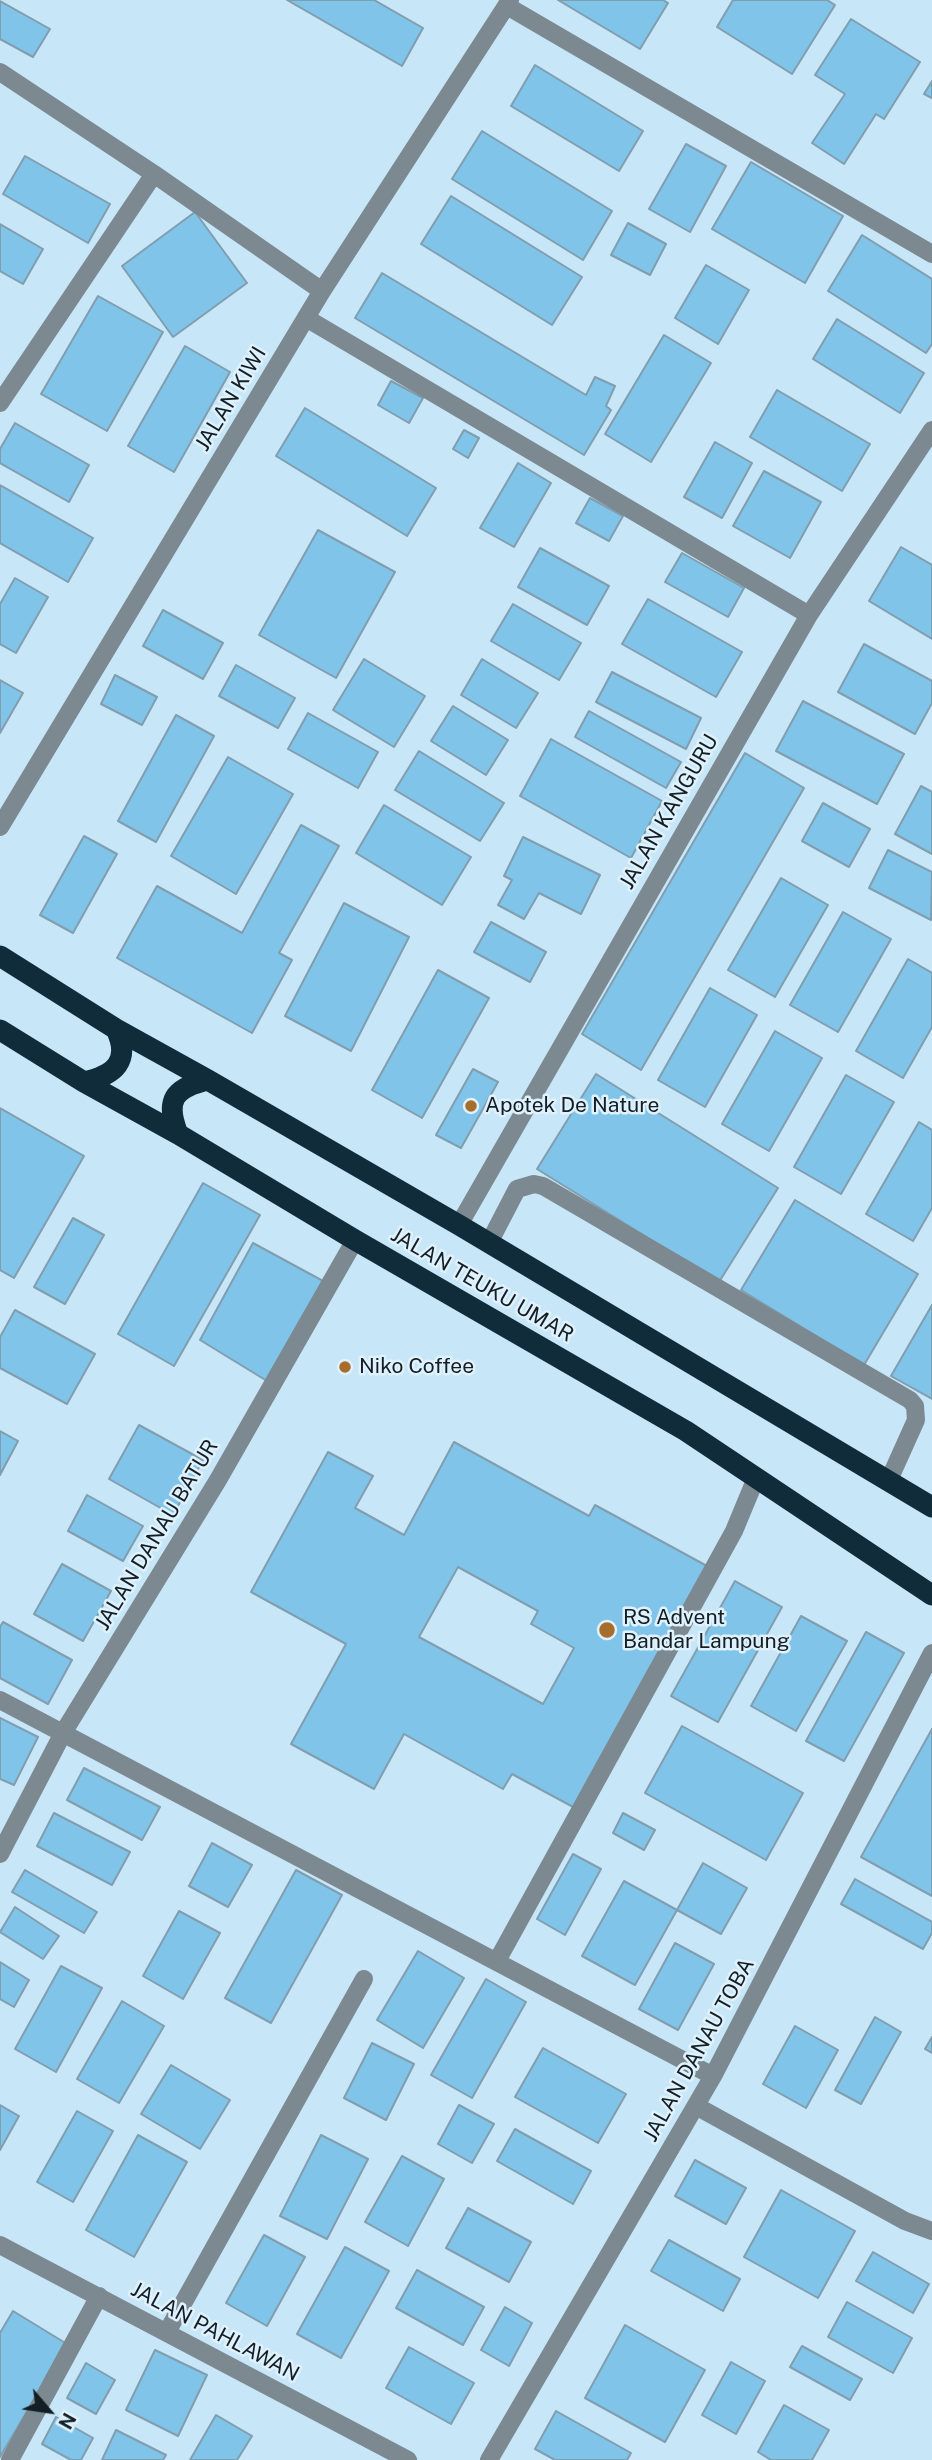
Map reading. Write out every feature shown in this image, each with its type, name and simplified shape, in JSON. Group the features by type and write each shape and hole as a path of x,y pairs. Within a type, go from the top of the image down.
{"highway":[{"name":"JALAN TEUKU UMAR","path":"0,956 116,1029 459,1225 932,1507"},
{"path":"84,1082 105,1077 119,1064 123,1044 116,1029"},
{"name":"JALAN TEUKU UMAR","path":"0,1030 84,1082 178,1134 355,1240 686,1431 932,1595"},
{"path":"178,1134 170,1114 175,1096 190,1084 208,1080"}],"street":[{"path":"509,3 932,254"},
{"name":"JALAN KIWI","path":"0,827 322,291 509,3"},
{"path":"0,72 154,174 322,291"},
{"path":"0,403 154,174"},
{"path":"306,318 809,615"},
{"name":"JALAN KANGURU","path":"459,1225 809,615 932,430"},
{"path":"489,1243 517,1189 534,1184 543,1186 910,1400 915,1406 916,1420 889,1480"},
{"name":"JALAN DANAU BATUR","path":"0,1854 63,1733 218,1480 355,1240"},
{"path":"497,1961 734,1531 756,1478"},
{"name":"JALAN DANAU TOBA","path":"489,2460 713,2076 932,1653"},
{"path":"0,1700 713,2076"},
{"path":"166,2332 365,1979"},
{"path":"696,2106 905,2221 932,2231"},
{"name":"JALAN PAHLAWAN","path":"0,2245 408,2460"},
{"path":"9,2460 99,2296"}],"building":[{"path":"287,0 374,0 423,28 402,66"},
{"path":"558,0 663,0 668,3 640,49"},
{"path":"733,0 827,0 835,5 792,74 717,27"},
{"path":"0,1 50,29 33,57 0,39"},
{"path":"851,19 920,62 884,119 876,114 844,164 812,143 845,94 815,75"},
{"path":"535,65 643,131 619,171 511,106"},
{"path":"932,81 932,98 924,94"},
{"path":"482,131 612,211 583,260 452,179"},
{"path":"686,144 726,166 690,232 649,209"},
{"path":"25,156 110,204 88,243 3,194"},
{"path":"751,162 843,216 805,283 712,229"},
{"path":"451,196 582,277 552,325 421,244"},
{"path":"195,212 247,283 173,337 122,266"},
{"path":"628,223 666,244 650,275 611,255"},
{"path":"0,224 43,249 23,284 0,271"},
{"path":"862,235 932,279 932,344 926,353 828,291"},
{"path":"706,265 749,290 718,344 675,318"},
{"path":"382,273 586,395 595,377 615,386 606,406 611,410 584,455 355,318"},
{"path":"98,296 163,332 107,431 41,394"},
{"path":"837,319 924,373 900,413 813,359"},
{"path":"664,335 711,363 651,462 605,434"},
{"path":"185,346 230,372 174,472 128,446"},
{"path":"391,381 423,398 409,423 378,405"},
{"path":"777,390 870,444 842,491 750,437"},
{"path":"305,408 436,488 407,536 276,456"},
{"path":"15,423 89,465 69,502 0,463 0,449"},
{"path":"464,430 479,438 468,458 453,449"},
{"path":"715,442 752,463 722,518 684,497"},
{"path":"518,463 551,483 514,547 480,528"},
{"path":"764,471 821,502 790,558 733,526"},
{"path":"0,485 93,538 68,582 0,543"},
{"path":"590,498 623,516 609,541 576,523"},
{"path":"318,530 395,572 336,678 259,635"},
{"path":"901,547 932,565 932,639 869,601"},
{"path":"540,548 609,586 587,625 518,587"},
{"path":"682,553 744,588 728,617 665,582"},
{"path":"15,578 48,597 16,653 0,644 0,604"},
{"path":"648,599 742,652 716,697 622,644"},
{"path":"513,604 581,643 559,680 491,641"},
{"path":"163,610 223,643 203,679 143,646"},
{"path":"864,644 932,681 932,703 915,734 838,692"},
{"path":"364,659 425,696 394,747 333,710"},
{"path":"482,659 538,693 516,728 461,695"},
{"path":"236,665 295,698 278,728 219,696"},
{"path":"612,672 701,718 686,749 596,702"},
{"path":"115,675 157,697 142,725 101,704"},
{"path":"0,680 23,693 0,733"},
{"path":"803,701 904,754 877,804 776,751"},
{"path":"453,706 508,740 486,775 431,741"},
{"path":"589,711 681,762 666,788 575,737"},
{"path":"308,713 378,752 358,788 288,749"},
{"path":"176,715 214,736 156,842 118,821"},
{"path":"551,739 662,801 631,858 520,796"},
{"path":"419,751 504,803 480,841 395,790"},
{"path":"745,753 804,788 641,1070 582,1034"},
{"path":"228,757 293,794 236,894 171,856"},
{"path":"921,786 932,792 932,854 895,834"},
{"path":"823,803 870,829 849,867 802,841"},
{"path":"384,805 471,857 442,905 356,853"},
{"path":"301,825 339,846 279,953 292,960 252,1033 117,958 157,886 242,933"},
{"path":"84,836 117,854 73,933 40,915"},
{"path":"523,837 600,875 581,914 539,893 524,919 498,905 512,880 504,876"},
{"path":"888,850 932,872 931,920 869,888"},
{"path":"781,878 828,905 775,997 728,970"},
{"path":"344,903 409,937 351,1051 285,1016"},
{"path":"843,912 891,939 838,1032 790,1005"},
{"path":"491,922 546,952 530,982 474,952"},
{"path":"908,959 932,973 932,1027 903,1078 856,1051"},
{"path":"438,970 489,998 422,1118 372,1090"},
{"path":"710,988 757,1015 705,1107 658,1080"},
{"path":"775,1031 822,1058 769,1151 722,1124"},
{"path":"473,1069 498,1082 461,1148 436,1135"},
{"path":"596,1074 778,1188 719,1282 537,1169"},
{"path":"846,1075 894,1102 841,1194 794,1167"},
{"path":"0,1108 84,1156 14,1278 0,1270"},
{"path":"919,1122 932,1130 932,1208 913,1241 866,1214"},
{"path":"203,1183 260,1215 174,1366 118,1334"},
{"path":"795,1200 918,1274 864,1365 741,1290"},
{"path":"73,1218 104,1235 65,1304 34,1287"},
{"path":"253,1243 323,1281 267,1381 200,1340"},
{"path":"932,1305 932,1399 891,1376"},
{"path":"15,1310 95,1354 67,1404 0,1368 0,1337"},
{"path":"139,1425 203,1460 173,1515 109,1479"},
{"path":"0,1431 18,1441 0,1475"},
{"name":"RS Advent Bandar Lampung","path":"454,1442 589,1516 595,1505 707,1566 575,1808 512,1774 503,1789 404,1734 374,1789 291,1744 346,1644 251,1592 328,1452 373,1476 355,1508 404,1535","holes":["458,1567 538,1611 531,1624 574,1648 543,1704 419,1637"]},
{"path":"87,1495 143,1526 123,1561 68,1531"},
{"path":"62,1564 111,1591 83,1641 34,1614"},
{"path":"735,1581 782,1607 718,1722 671,1696"},
{"path":"801,1616 847,1641 796,1731 751,1706"},
{"path":"3,1622 72,1660 48,1704 0,1678 0,1627"},
{"path":"866,1632 904,1653 844,1761 806,1741"},
{"path":"0,1718 38,1737 14,1785 0,1779"},
{"path":"682,1726 803,1793 766,1860 645,1793"},
{"path":"932,1729 932,1896 861,1857"},
{"path":"84,1768 160,1807 142,1840 67,1800"},
{"path":"54,1813 130,1852 112,1885 37,1846"},
{"path":"623,1813 655,1830 644,1850 613,1833"},
{"path":"212,1843 252,1865 228,1907 189,1886"},
{"path":"573,1854 601,1869 565,1935 537,1919"},
{"path":"703,1863 747,1888 721,1934 677,1910"},
{"path":"25,1870 97,1912 84,1933 12,1892"},
{"path":"296,1870 342,1895 271,2023 225,1998"},
{"path":"855,1879 932,1922 932,1933 923,1949 841,1904"},
{"path":"624,1881 677,1910 635,1985 582,1956"},
{"path":"15,1907 59,1936 43,1959 0,1932"},
{"path":"179,1911 220,1933 183,1999 143,1976"},
{"path":"675,1943 714,1964 678,2030 639,2009"},
{"path":"418,1951 464,1978 423,2048 377,2020"},
{"path":"0,1962 29,1980 14,2007 0,1999"},
{"path":"61,1966 102,1988 56,2072 15,2049"},
{"path":"486,1979 526,2002 472,2098 431,2075"},
{"path":"122,2001 164,2026 119,2103 77,2079"},
{"path":"875,2017 901,2032 861,2104 835,2090"},
{"path":"795,2026 838,2050 806,2108 763,2084"},
{"path":"932,2037 932,2053 925,2049"},
{"path":"372,2043 414,2064 386,2120 344,2098"},
{"path":"543,2048 626,2094 598,2143 515,2097"},
{"path":"171,2065 230,2100 200,2149 141,2114"},
{"path":"0,2105 19,2116 0,2150"},
{"path":"459,2105 494,2124 472,2163 438,2144"},
{"path":"77,2111 113,2131 73,2202 37,2182"},
{"path":"515,2129 591,2171 573,2204 497,2161"},
{"path":"138,2135 187,2162 134,2257 86,2230"},
{"path":"321,2135 368,2159 327,2239 280,2216"},
{"path":"402,2156 444,2179 408,2246 365,2222"},
{"path":"695,2160 746,2188 726,2224 675,2196"},
{"path":"781,2190 855,2231 818,2298 744,2257"},
{"path":"468,2208 531,2242 509,2282 446,2248"},
{"path":"264,2235 305,2257 267,2326 226,2303"},
{"path":"669,2240 740,2279 723,2311 651,2271"},
{"path":"345,2247 389,2271 341,2358 297,2334"},
{"path":"873,2252 929,2284 913,2313 856,2281"},
{"path":"417,2270 484,2307 463,2345 396,2308"},
{"path":"847,2302 912,2338 893,2373 828,2337"},
{"path":"505,2307 532,2323 509,2366 481,2350"},
{"path":"13,2311 67,2344 0,2457 0,2333"},
{"path":"625,2325 705,2370 665,2442 585,2398"},
{"path":"802,2346 862,2379 850,2400 790,2367"},
{"path":"409,2347 474,2383 451,2424 386,2388"},
{"path":"155,2350 207,2375 178,2436 126,2410"},
{"path":"731,2362 765,2381 736,2434 702,2415"},
{"path":"86,2363 115,2380 96,2414 67,2398"},
{"path":"784,2405 829,2430 812,2460 771,2460 758,2452"},
{"path":"556,2411 631,2453 627,2460 555,2460 535,2449"},
{"path":"216,2415 252,2436 237,2460 190,2460"},
{"path":"56,2417 93,2438 81,2460 71,2460 42,2444"},
{"path":"116,2430 166,2455 163,2460 102,2460"}],"place":[{"name":"Apotek De Nature","path":"471,1106"},
{"name":"Niko Coffee","path":"345,1367"},
{"name":"RS Advent Bandar Lampung","path":"607,1630"}]}
